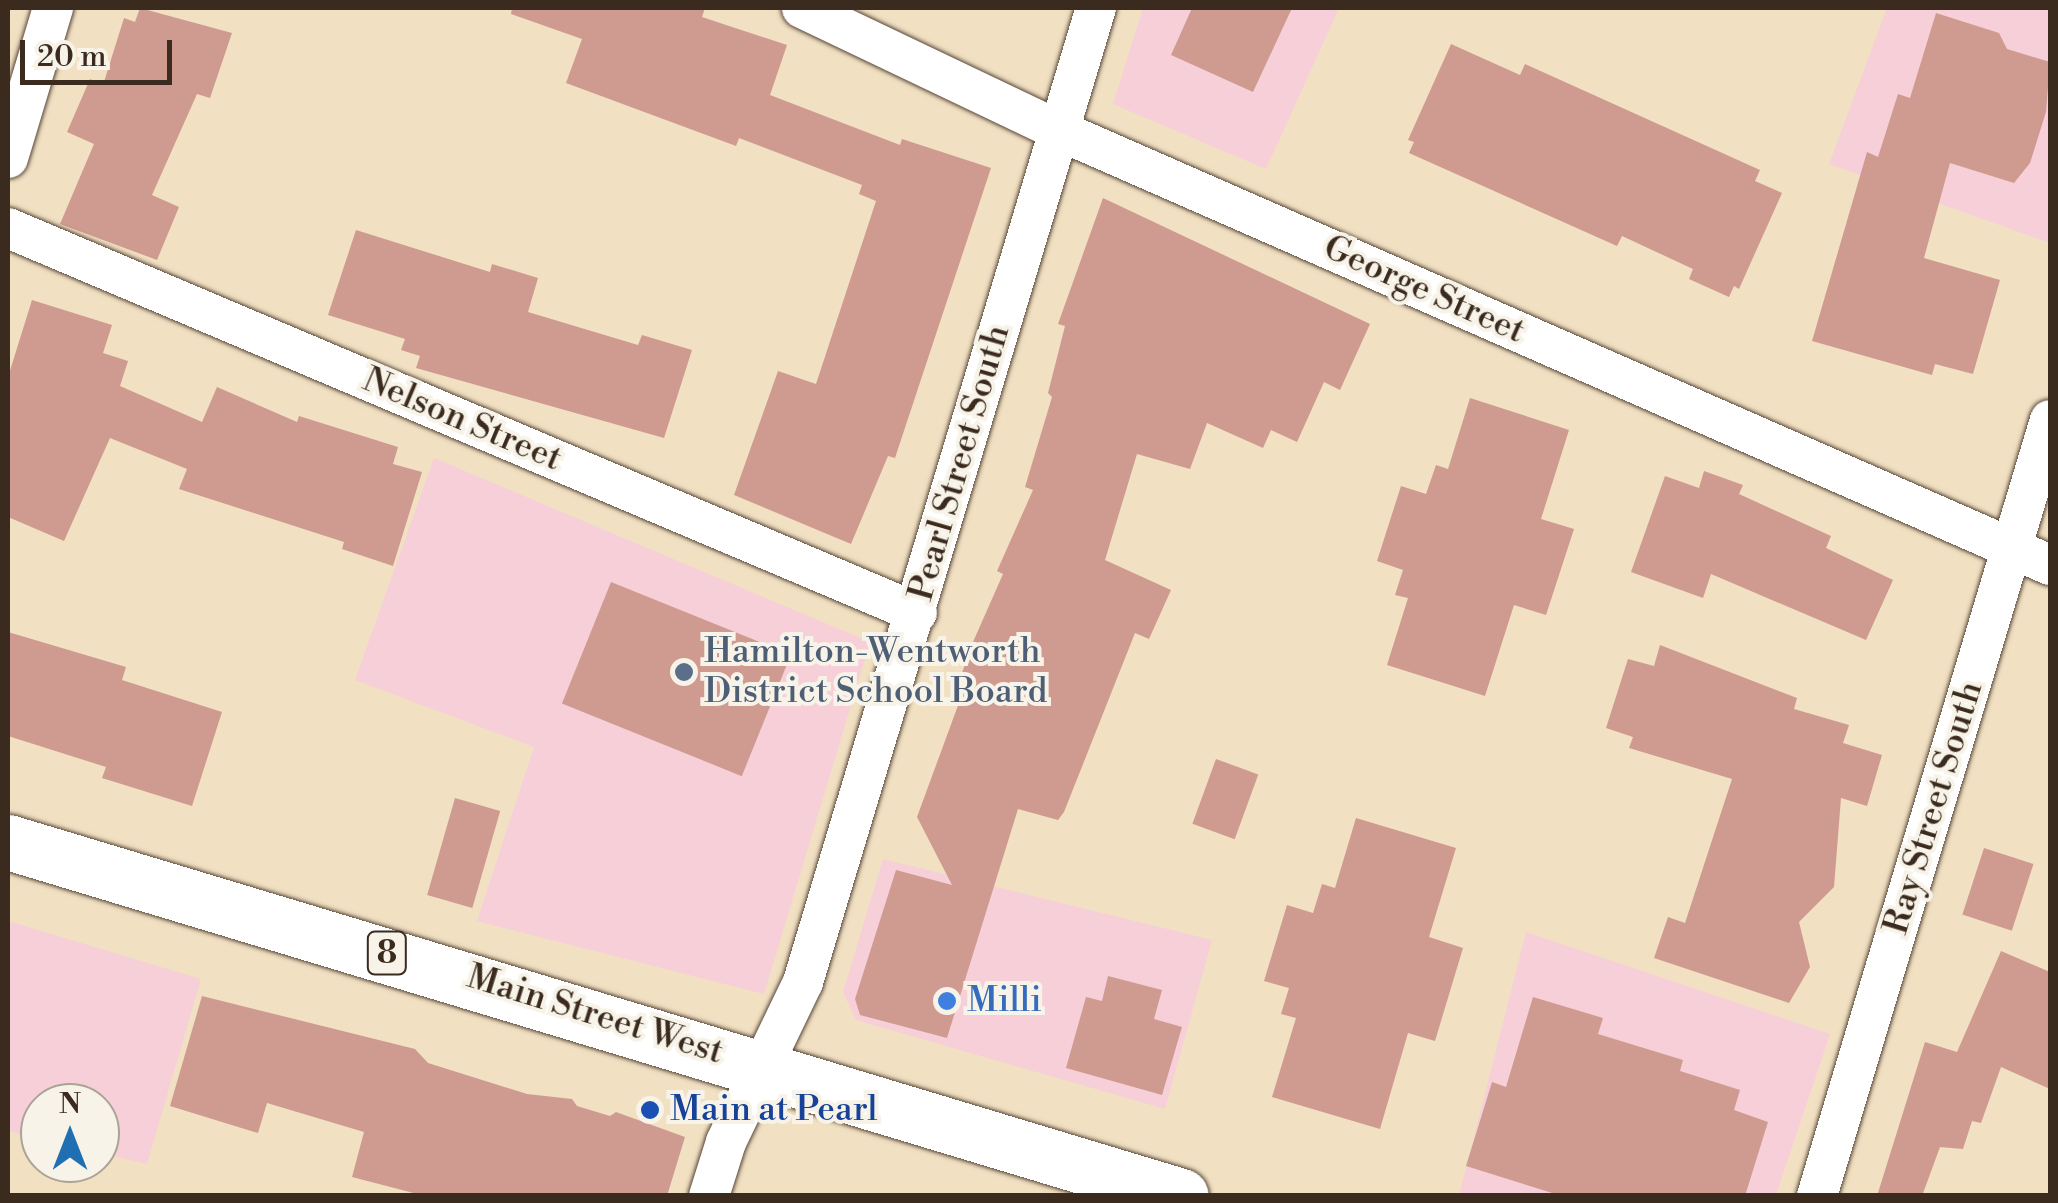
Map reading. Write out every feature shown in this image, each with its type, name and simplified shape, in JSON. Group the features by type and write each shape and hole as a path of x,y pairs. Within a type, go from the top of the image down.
{"main road":[{"name":"Main Street West","path":"8,842 766,1067 1181,1196"}],"street":[{"path":"8,158 53,8"},
{"name":"George Street","path":"802,8 1058,130 2050,565"},
{"name":"Pearl Street South","path":"710,1196 726,1142 766,1067 804,982 1096,8"},
{"name":"Nelson Street","path":"8,228 917,613"},
{"name":"Ray Street South","path":"1817,1196 2050,420"}],"shaded area":[{"path":"1143,8 1339,8 1266,169 1113,104"},
{"path":"1887,8 2050,8 2050,243 1829,164"},
{"path":"434,458 870,642 764,994 477,921 534,747 355,680"},
{"path":"883,859 1212,940 1165,1109 856,1020 843,992"},
{"path":"8,921 201,979 147,1164 120,1158 120,1083 20,1083 20,1134 8,1131"},
{"path":"1526,932 1830,1034 1776,1195 1459,1196"}],"building":[{"path":"140,8 232,33 210,98 197,94 152,195 179,207 157,260 60,224 94,144 67,132 90,79 103,85 124,18 135,22"},
{"path":"512,8 705,8 702,17 787,45 770,95 900,145 902,139 991,168 895,458 888,456 851,544 734,495 778,371 816,384 876,201 859,194 862,185 739,138 736,146 566,83 582,39 511,14"},
{"path":"1192,8 1292,8 1253,92 1171,55"},
{"path":"1936,13 1999,33 2007,49 2050,62 2046,112 2030,163 2014,183 1950,163 1924,258 2000,280 1973,374 1935,364 1932,375 1812,341 1867,152 1878,157 1898,94 1910,98"},
{"path":"1451,44 1520,75 1525,64 1760,170 1755,181 1782,193 1739,289 1734,286 1729,297 1689,279 1693,269 1622,236 1617,246 1409,153 1414,142 1408,140"},
{"path":"1103,198 1370,324 1340,390 1324,382 1297,442 1271,430 1263,448 1207,423 1190,469 1137,454 1105,560 1171,590 1149,639 1135,633 1064,812 1058,820 1018,809 947,1038 860,1015 855,999 896,870 952,885 917,817 960,700 953,698 1003,574 997,571 1033,490 1025,487 1052,397 1048,393 1065,326 1058,324"},
{"path":"356,230 490,272 492,264 538,278 528,312 638,345 642,335 692,350 664,438 416,368 420,356 401,350 405,339 328,315"},
{"path":"32,300 112,325 103,353 128,361 120,386 202,422 217,387 297,422 299,416 398,447 393,464 422,472 393,566 342,549 344,542 179,489 187,469 110,438 64,541 8,517 8,377"},
{"path":"1470,398 1569,430 1541,519 1574,529 1546,615 1514,605 1485,696 1387,665 1408,598 1395,595 1403,570 1377,561 1401,486 1426,494 1436,465 1448,469"},
{"path":"1704,471 1743,485 1739,494 1831,536 1826,548 1893,580 1866,640 1711,574 1703,598 1631,572 1665,476 1699,488"},
{"path":"611,582 791,655 742,776 562,703"},
{"path":"8,632 126,667 122,680 222,712 192,806 102,778 106,767 8,736"},
{"path":"1660,645 1797,698 1794,709 1849,725 1843,743 1882,755 1867,806 1841,798 1834,887 1799,922 1810,967 1789,1003 1654,958 1668,917 1685,923 1732,779 1629,748 1633,737 1606,728 1628,659 1654,666"},
{"path":"1216,759 1258,774 1235,839 1192,824"},
{"path":"455,798 500,811 472,908 427,895"},
{"path":"1356,818 1456,848 1429,937 1463,948 1435,1041 1408,1033 1380,1129 1272,1097 1296,1018 1281,1014 1289,988 1264,981 1287,905 1313,913 1322,884 1335,888"},
{"path":"1984,848 2033,864 2012,931 1962,915"},
{"path":"2001,951 2050,972 2050,1089 2001,1067 1981,1123 1972,1121 1963,1149 1940,1147 1922,1196 1877,1196 1925,1042 1957,1052"},
{"path":"1108,976 1162,990 1154,1019 1182,1027 1162,1095 1066,1068 1086,997 1102,1001"},
{"path":"202,996 415,1049 428,1063 527,1094 572,1099 577,1106 610,1116 616,1112 685,1137 667,1196 425,1196 352,1177 364,1132 267,1103 258,1133 170,1106"},
{"path":"1533,997 1603,1018 1598,1034 1683,1060 1680,1071 1740,1090 1734,1110 1768,1122 1745,1196 1562,1196 1466,1166 1492,1082 1506,1087"}],"place":[{"name":"Hamilton-Wentworth District School Board","path":"684,672"},
{"name":"Milli","path":"947,1001"},
{"name":"Main at Pearl","path":"650,1110"}]}
